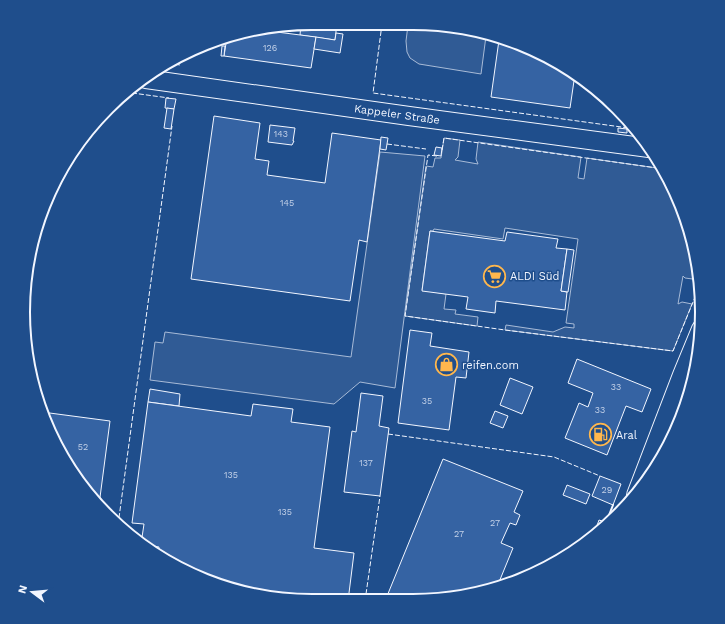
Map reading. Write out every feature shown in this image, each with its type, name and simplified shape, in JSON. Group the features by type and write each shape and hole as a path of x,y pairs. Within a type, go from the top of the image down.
{"street":[{"name":"Kappeler Straße","path":"152,80 642,147"},
{"path":"644,473 693,348"}],"shaded area":[{"path":"407,30 450,32 485,40 481,74 419,64 410,58 407,52"},
{"path":"444,138 460,140 458,157 455,160 478,164 476,159 478,142 581,157 578,178 584,179 587,158 655,168 674,204 690,257 693,275 693,279 685,278 683,276 678,304 682,302 692,304 673,351 505,330 506,325 553,332 565,327 574,328 574,324 566,323 578,239 505,228 503,239 434,229 433,231 430,231 422,290 446,294 444,309 456,310 455,314 478,317 477,326 405,316 426,166 433,167 435,158 441,158"},
{"path":"380,152 425,156 395,388 360,382 334,404 150,380 155,342 163,343 165,332 351,357"}],"building":[{"path":"336,30 335,40 300,35 300,31"},
{"path":"276,32 316,37 311,68 224,56 226,44 257,35"},
{"path":"336,33 343,34 340,53 314,49 316,37 335,40"},
{"path":"499,43 521,51 538,59 574,81 570,108 491,97"},
{"path":"222,46 225,46 224,56 221,56"},
{"path":"166,98 176,99 174,109 165,108"},
{"path":"167,108 174,109 171,129 164,128"},
{"path":"214,116 260,123 255,159 269,161 267,175 325,183 332,133 381,140 367,242 359,240 350,301 191,279"},
{"path":"270,125 295,128 294,141 292,145 268,142"},
{"path":"618,128 627,129 627,133 618,132"},
{"path":"381,137 388,138 386,150 380,149"},
{"path":"436,147 442,148 441,156 434,155"},
{"name":"ALDI Süd","path":"430,231 505,241 507,232 558,239 556,248 567,249 561,291 567,292 565,310 496,301 495,313 466,309 468,297 422,291"},
{"path":"567,249 574,250 568,292 561,291"},
{"path":"410,330 432,333 430,346 469,352 466,378 456,377 449,430 398,423"},
{"path":"577,359 651,389 642,412 626,406 607,455 565,438 579,403 588,407 593,393 568,383"},
{"path":"510,378 533,387 522,414 500,405"},
{"path":"150,389 180,394 179,406 148,402"},
{"path":"361,393 383,396 379,426 389,428 380,496 344,492 352,431 356,432"},
{"path":"148,402 251,416 253,404 293,409 291,422 330,427 314,548 354,553 349,594 275,592 257,589 221,579 187,565 155,546 142,537 144,524 132,523"},
{"path":"495,411 508,416 503,428 490,423"},
{"path":"48,413 110,421 100,498 88,484 68,453"},
{"path":"443,459 523,491 514,512 520,515 516,525 510,523 501,543 513,548 500,580 468,589 450,592 388,594"},
{"path":"600,476 621,484 613,505 592,496"},
{"path":"567,485 590,494 586,504 563,495"},
{"path":"599,520 602,521 599,524 597,526"}],"fence":[{"path":"381,30 373,93 626,128"},
{"path":"177,65 180,65 180,63"},
{"path":"134,93 169,98"},
{"path":"119,517 172,126"},
{"path":"442,150 444,138 655,168"},
{"path":"387,144 426,149"},
{"path":"437,156 428,155 405,316 673,351 694,299"},
{"path":"388,434 554,457 600,476"},
{"path":"366,594 380,496"}],"wall":[{"path":"610,513 613,505"}],"place":[{"name":"ALDI Süd","path":"494,276"},
{"name":"reifen.com","path":"446,365"},
{"name":"Aral","path":"601,435"}]}
